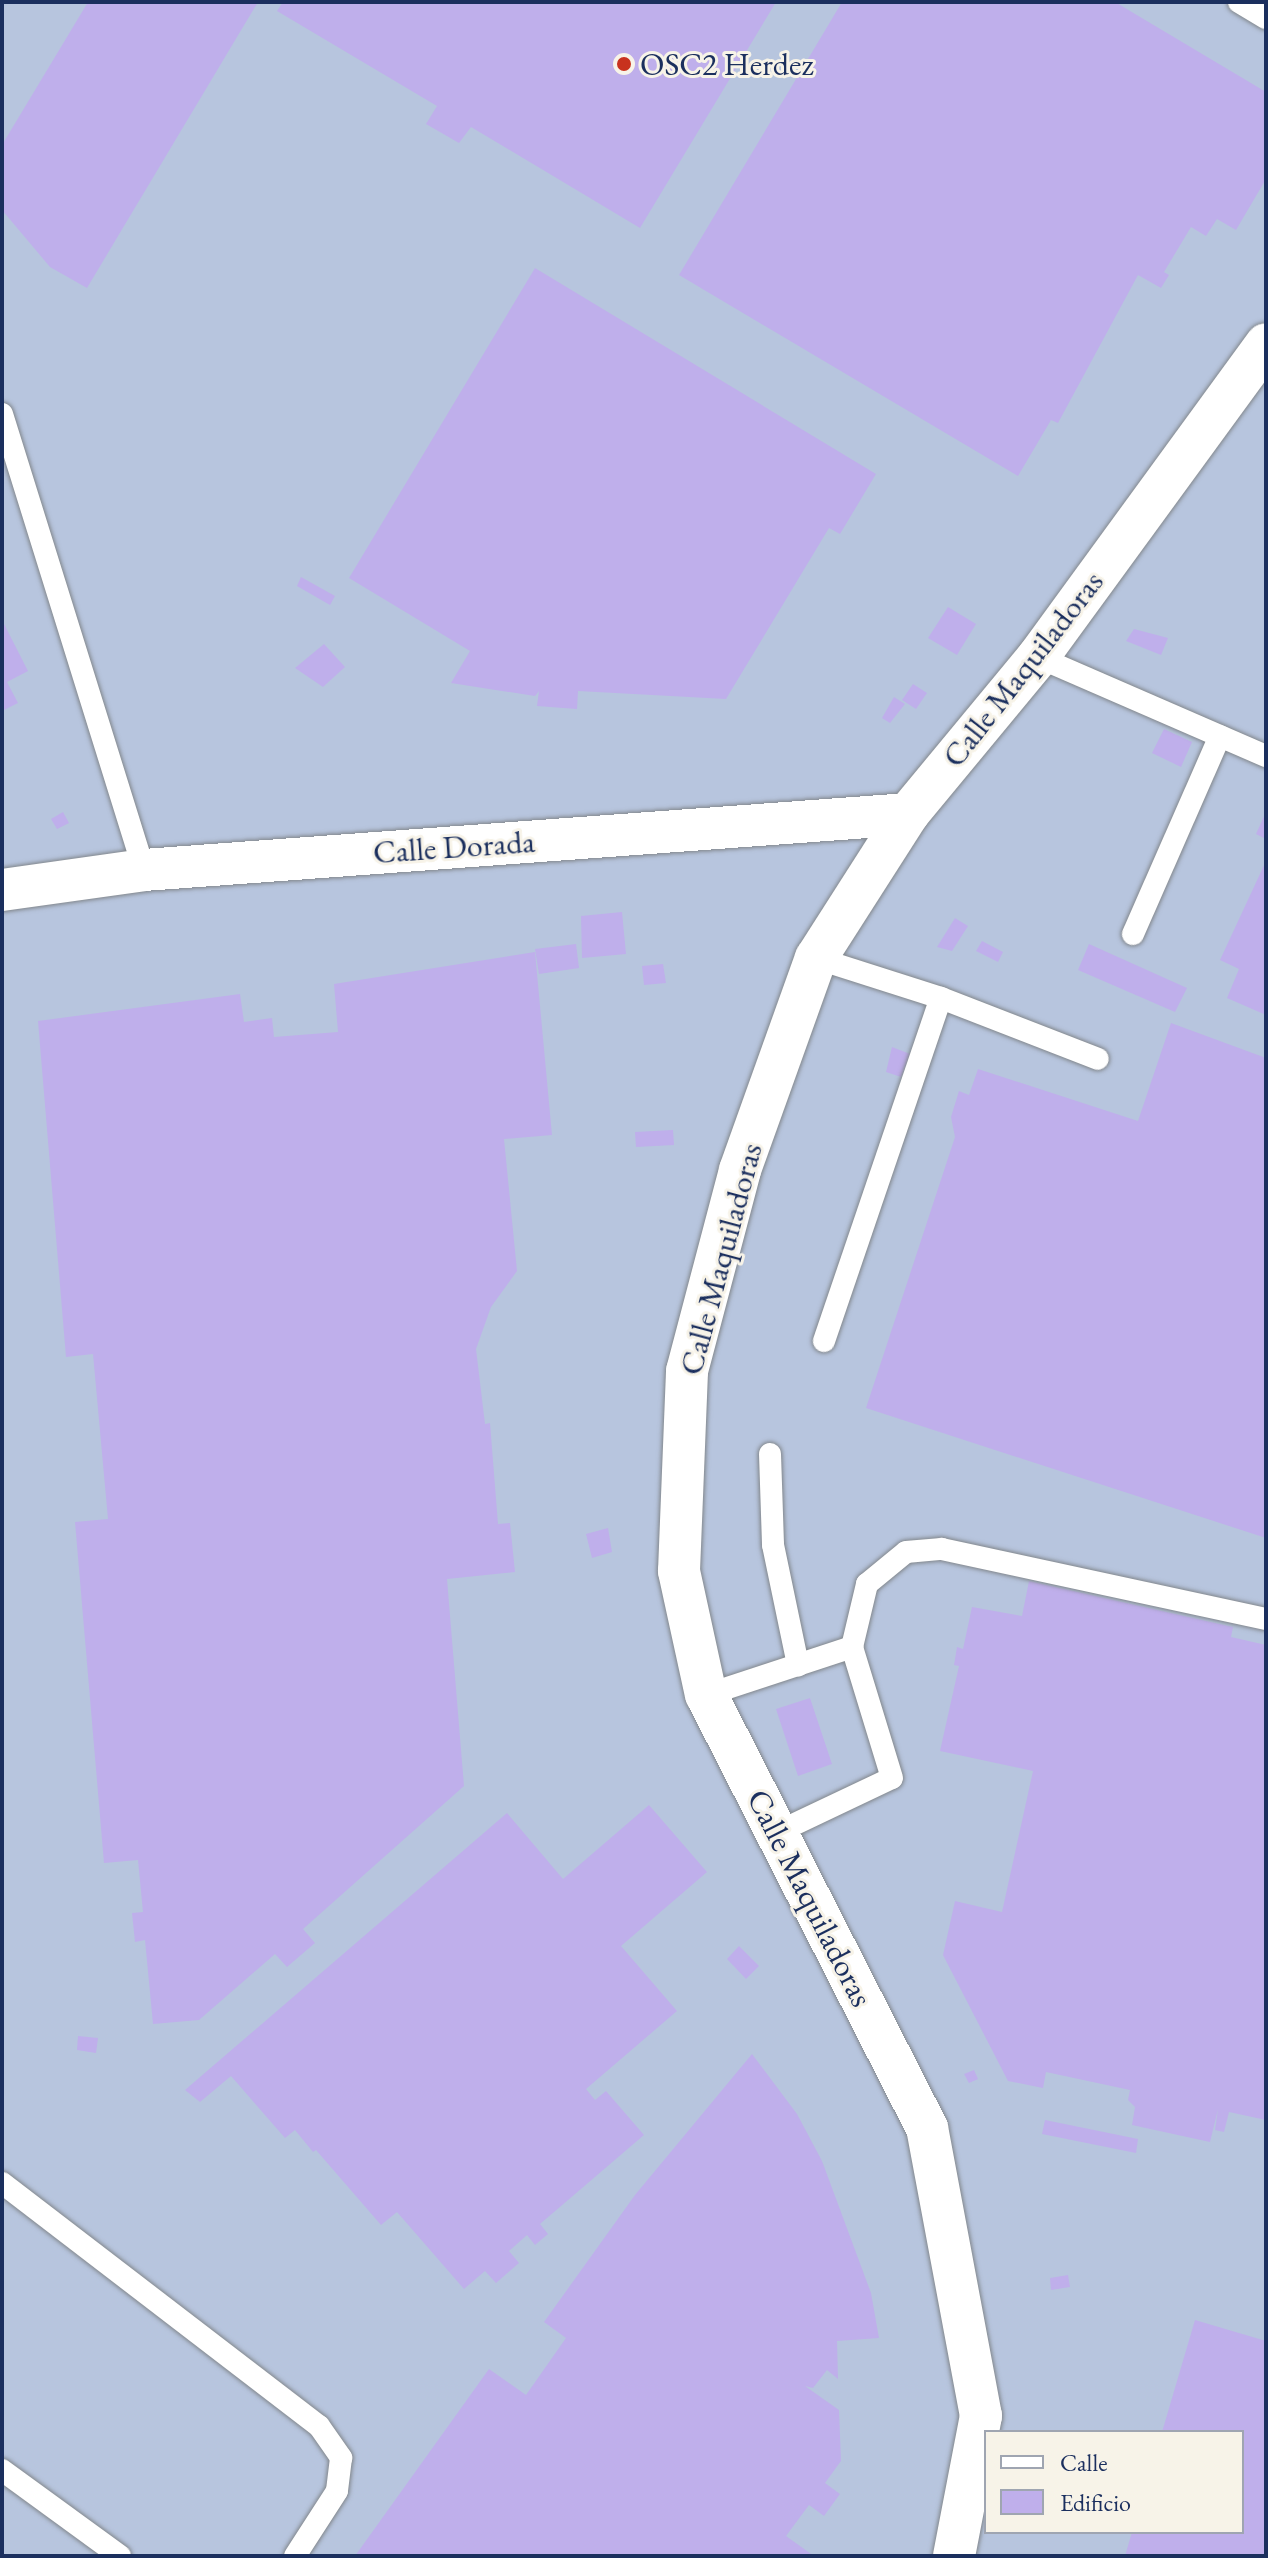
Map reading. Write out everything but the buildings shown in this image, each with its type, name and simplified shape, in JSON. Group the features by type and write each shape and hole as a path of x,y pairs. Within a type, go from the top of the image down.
{"street":[{"name":"Calle Maquiladoras","path":"954,2556 981,2416 927,2128 706,1695 679,1571 687,1371 740,1170 816,958 908,814 1038,657 1266,344"},
{"name":"Calle Dorada","path":"2,890 144,870 908,814"}],"lane":[{"path":"1239,2 1266,18"},
{"path":"2,414 144,870"},
{"path":"1038,657 1266,756"},
{"path":"1133,934 1220,736"},
{"path":"816,958 941,998 1098,1059"},
{"path":"824,1341 941,998"},
{"path":"770,1454 773,1545 798,1665"},
{"path":"776,1833 892,1778 852,1647 867,1584 906,1552 942,1549 1266,1619"},
{"path":"706,1695 852,1647"},
{"path":"2,2183 319,2426 341,2458 337,2491 295,2556"},
{"path":"2,2470 120,2556"}],"shaded area":[{"path":"2,2 1266,2 1266,2556 2,2556"}],"place":[{"name":"OSC2 Herdez","path":"624,64"}]}
